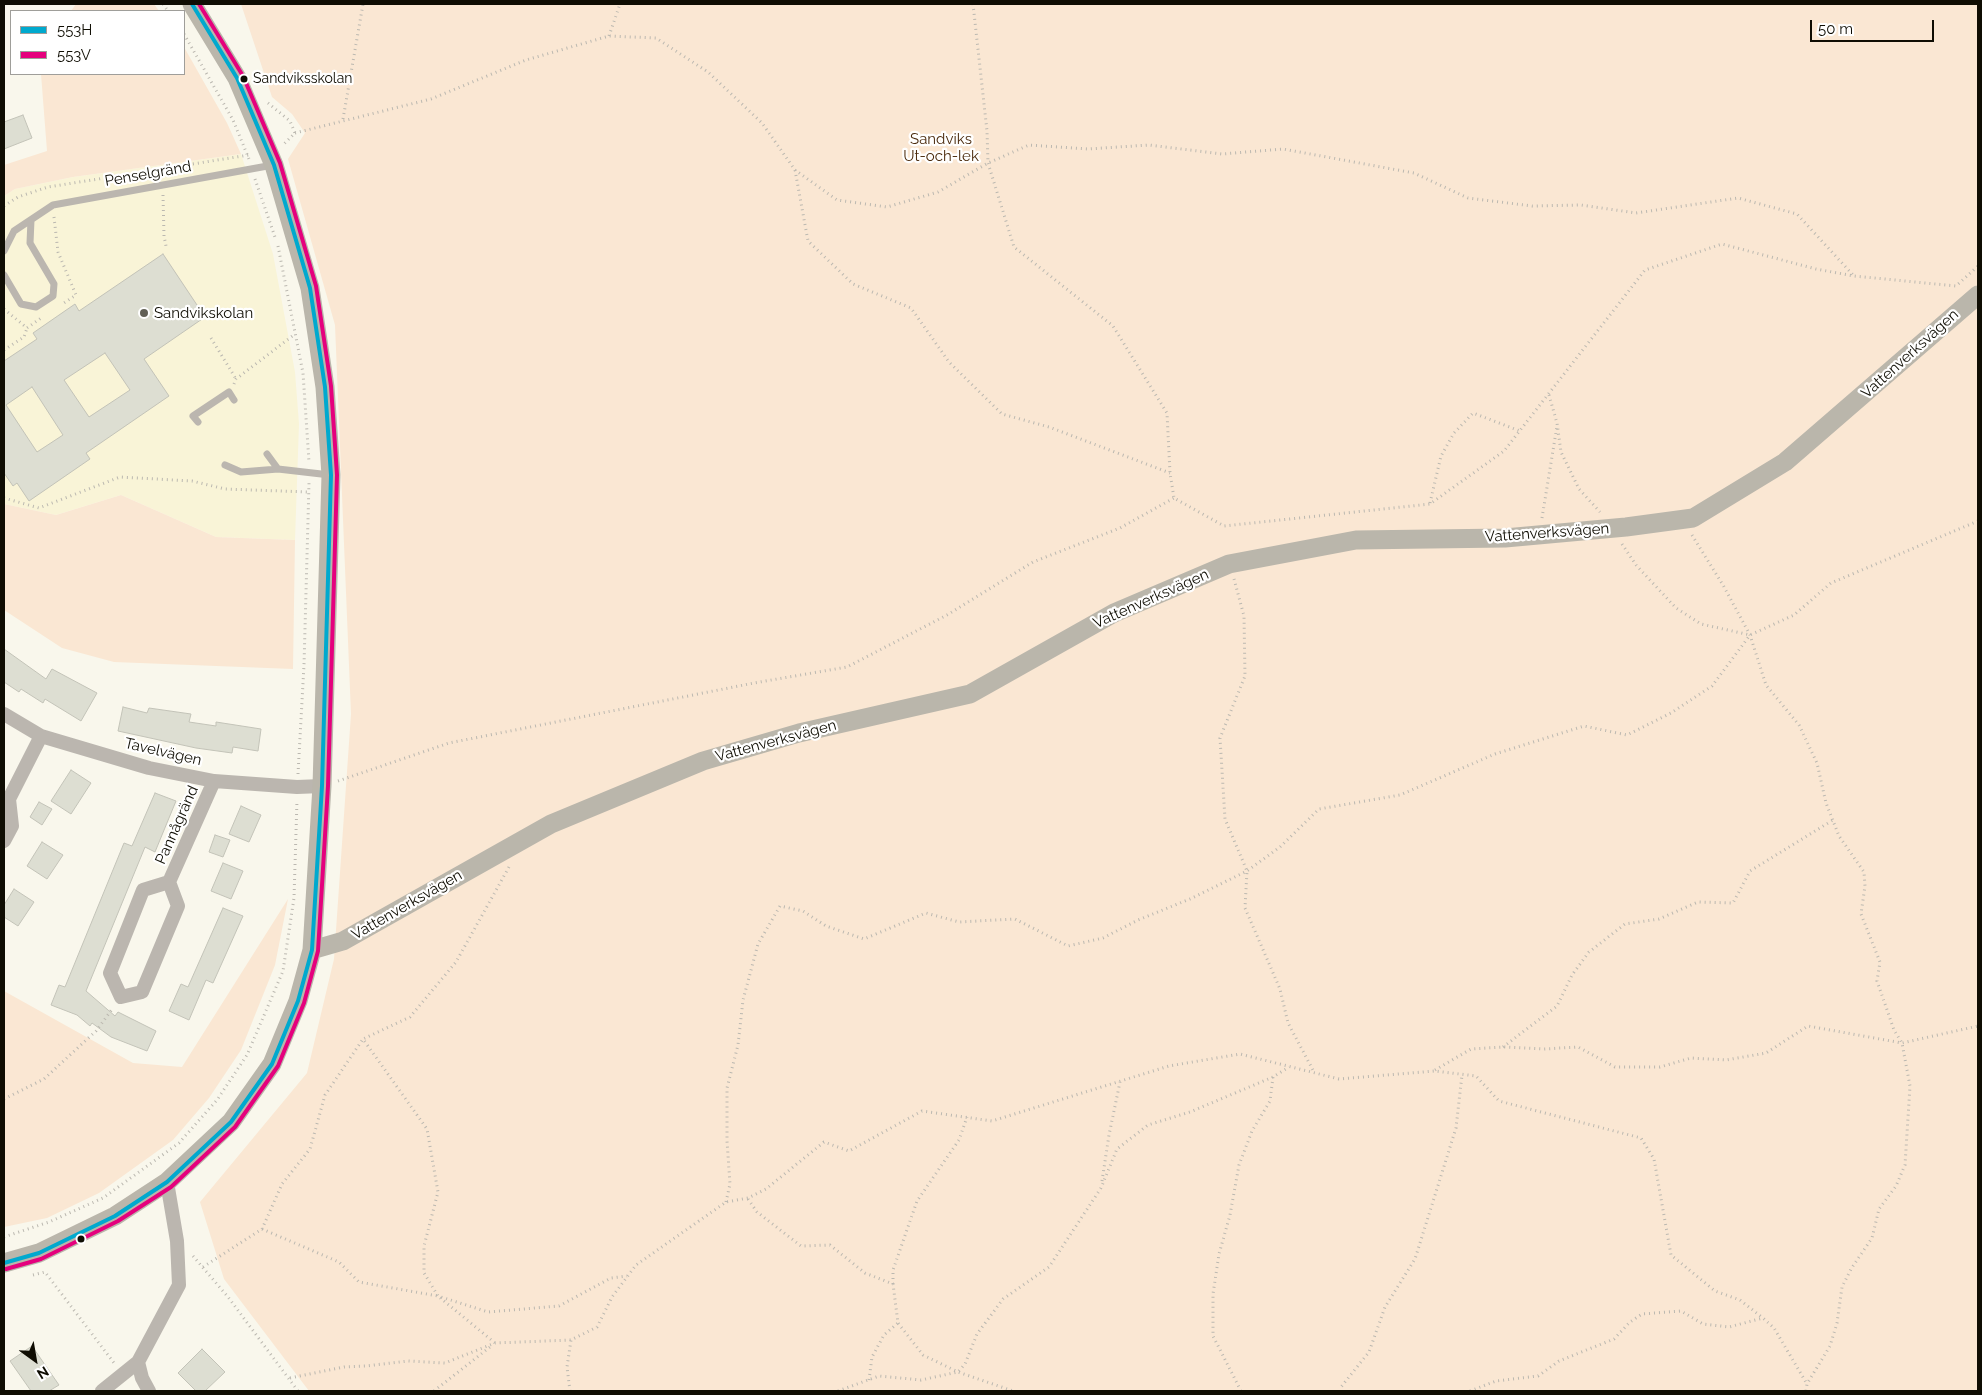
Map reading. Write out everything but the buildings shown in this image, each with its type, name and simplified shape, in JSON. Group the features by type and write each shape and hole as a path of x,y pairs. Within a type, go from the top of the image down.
{"street":[{"path":"4,1263 39,1253 115,1216 167,1182 231,1122 272,1064 298,1001 312,950 322,786 331,476 325,387 310,288 271,158 237,78 192,4"},
{"name":"Vattenverksvägen","path":"312,950 343,941 551,824 703,761 799,733 970,694 1114,613 1230,564 1356,540 1505,538 1693,518 1785,462 1978,295"},
{"name":"Tavelvägen","path":"4,714 41,736 149,768 214,781 297,787 322,786"},
{"path":"4,841 12,826 6,801 41,736"},
{"name":"Pannågränd","path":"170,882 143,890 110,973 121,997 142,992 178,906 170,882 214,781"},
{"path":"102,1391 138,1362 179,1285 177,1241 167,1182"},
{"path":"138,1362 142,1378 149,1391"}],"lane":[{"name":"Penselgränd","path":"4,251 14,230 53,205 252,169 271,158"},
{"path":"4,275 21,304 36,307 53,296 54,284 30,243 30,220"},
{"path":"198,422 193,416 228,392 234,400"},
{"path":"267,454 278,469"},
{"path":"225,465 241,472 278,469 331,476"}],"path":[{"path":"343,119 363,4"},
{"path":"609,36 620,4"},
{"path":"973,4 987,131 988,163 1014,246 1113,326 1167,413 1170,473 1174,498"},
{"path":"4,1237 49,1222 103,1198 179,1143 217,1100 247,1055 283,971 294,898 309,492 303,373 278,244 248,155 233,120 185,36"},
{"path":"4,206 18,197 48,187 248,155 271,158 295,133 343,119 431,99 526,60 609,36 656,38 708,72 762,124 795,170 837,200 887,207 938,192 988,163 1029,145 1088,149 1149,145 1222,154 1283,149 1414,173 1468,198 1532,206 1581,205 1636,213 1738,198 1796,214 1854,276"},
{"path":"268,103 290,121 295,133"},
{"path":"795,170 808,241 853,284 911,308 948,362 1002,414 1049,427 1170,473"},
{"path":"163,186 166,246"},
{"path":"1174,498 1224,526 1430,504 1504,451 1646,270 1722,244 1816,269 1854,276 1956,286 1978,266"},
{"path":"4,350 24,336 27,328"},
{"path":"228,392 236,379 295,334"},
{"path":"211,338 236,379"},
{"path":"1548,394 1557,423 1561,452 1579,489 1598,509 1636,565 1676,608 1701,624 1750,635"},
{"path":"1430,504 1441,456 1454,434 1473,413 1520,431"},
{"path":"1540,535 1557,423"},
{"path":"4,498 39,508 120,476 192,481 225,489 309,492"},
{"path":"322,786 449,742 754,682 847,667 947,616 1033,562 1120,528 1174,498"},
{"path":"1682,520 1723,585 1750,635 1766,685 1799,725 1818,763 1826,803 1839,836 1864,872 1866,886 1861,914 1880,962 1878,981 1883,1002 1894,1030 1902,1043 1910,1086 1905,1165 1896,1186 1879,1209 1872,1238 1850,1269 1842,1287 1837,1323 1830,1346 1807,1384 1806,1391"},
{"path":"726,1202 730,1184 727,1142 727,1088 738,1045 743,1000 758,944 780,906 803,911 826,926 864,939 926,914 959,922 1015,919 1068,946 1103,938 1138,920 1190,899 1247,871 1280,847 1319,809 1400,795 1495,754 1584,726 1627,734 1671,713 1712,686 1750,635 1794,615 1831,584 1978,521"},
{"path":"1230,564 1244,616 1245,676 1220,738 1225,819 1247,871 1246,908 1280,989 1288,1023 1314,1073"},
{"path":"1503,1047 1557,1006 1572,975 1590,952 1625,924 1659,919 1698,902 1733,903 1750,871 1833,820"},
{"path":"203,1267 262,1229 282,1184 310,1149 325,1095 364,1039 410,1017 456,962 515,858 511,845"},
{"path":"4,1099 44,1079 96,1031 121,997"},
{"path":"1435,1070 1470,1049 1503,1047 1544,1050 1578,1048 1615,1067 1660,1067 1691,1058 1726,1060 1766,1053 1808,1026 1902,1043 1978,1026"},
{"path":"364,1039 427,1129 438,1192 424,1246 424,1272 438,1296 495,1343"},
{"path":"290,1378 344,1366 408,1361 446,1363 495,1343 571,1340 597,1327 612,1297 636,1265 726,1202 748,1198 766,1189 824,1142 849,1151 922,1111 992,1121 1169,1066 1240,1054 1339,1079 1435,1070 1476,1076 1499,1101 1641,1138 1654,1159 1671,1255 1715,1291 1740,1300 1774,1328 1807,1384"},
{"path":"838,1391 879,1376 921,1380 958,1372 965,1364 977,1334 1003,1299 1049,1267 1101,1188 1117,1149 1148,1124 1190,1112 1273,1077 1289,1066"},
{"path":"1341,1391 1341,1387 1369,1352 1385,1307 1415,1259 1456,1128 1462,1075"},
{"path":"1241,1391 1213,1336 1213,1294 1218,1254 1230,1215 1239,1165 1252,1131 1270,1101 1273,1077"},
{"path":"1101,1188 1120,1081"},
{"path":"967,1118 959,1140 917,1202 894,1270 893,1284 898,1323 923,1355 958,1372 1013,1391"},
{"path":"748,1198 757,1212 801,1246 830,1245 865,1273 893,1284"},
{"path":"262,1229 339,1262 359,1282 438,1296 488,1312 559,1306 611,1278 627,1276"},
{"path":"177,1241 203,1267 290,1378 298,1391"},
{"path":"28,1276 45,1272 123,1376"},
{"path":"1470,1391 1496,1381 1538,1376 1559,1361 1614,1340 1630,1322 1642,1314 1681,1312 1703,1324 1730,1327 1763,1318"},
{"path":"869,1380 872,1357 884,1335 898,1323"},
{"path":"570,1391 567,1367 571,1340"},
{"path":"434,1391 495,1343"}],"shaded area":[{"name":"Sandvikskolan","path":"241,154 273,254 295,372 299,424 295,540 216,537 121,495 56,515 4,504 4,196 15,189 73,177"}],"green space":[{"path":"76,4 154,4 158,10 72,10"},
{"name":"Sandviks Ut-och-lek","path":"241,4 1978,4 1978,1391 309,1391 224,1279 200,1202 307,1073 334,959 351,714 335,325 288,159 305,133 292,114 272,97"},
{"path":"185,49 227,123 241,154 73,177 15,189 4,196 4,165 47,151 41,75 185,75"},
{"path":"121,495 216,537 295,540 293,669 114,662 62,648 4,610 4,504 56,515"},
{"path":"288,899 275,965 241,1050 209,1098 173,1140 99,1193 47,1218 4,1227 4,991 133,1063 182,1067"}],"transit line":[{"name":"553H","path":"4,1263 39,1253 115,1216 167,1182 231,1122 272,1064 298,1001 312,950 322,786 331,475 325,387 310,288 274,165 237,78 192,4"},
{"name":"553V","path":"6,1269 41,1259 118,1221 171,1187 235,1127 278,1066 304,1003 318,951 328,786 337,475 331,386 316,286 280,163 243,76 199,4"}],"place":[{"name":"Sandviksskolan","path":"244,79"},
{"name":"Sandvikskolan","path":"144,313"}]}
